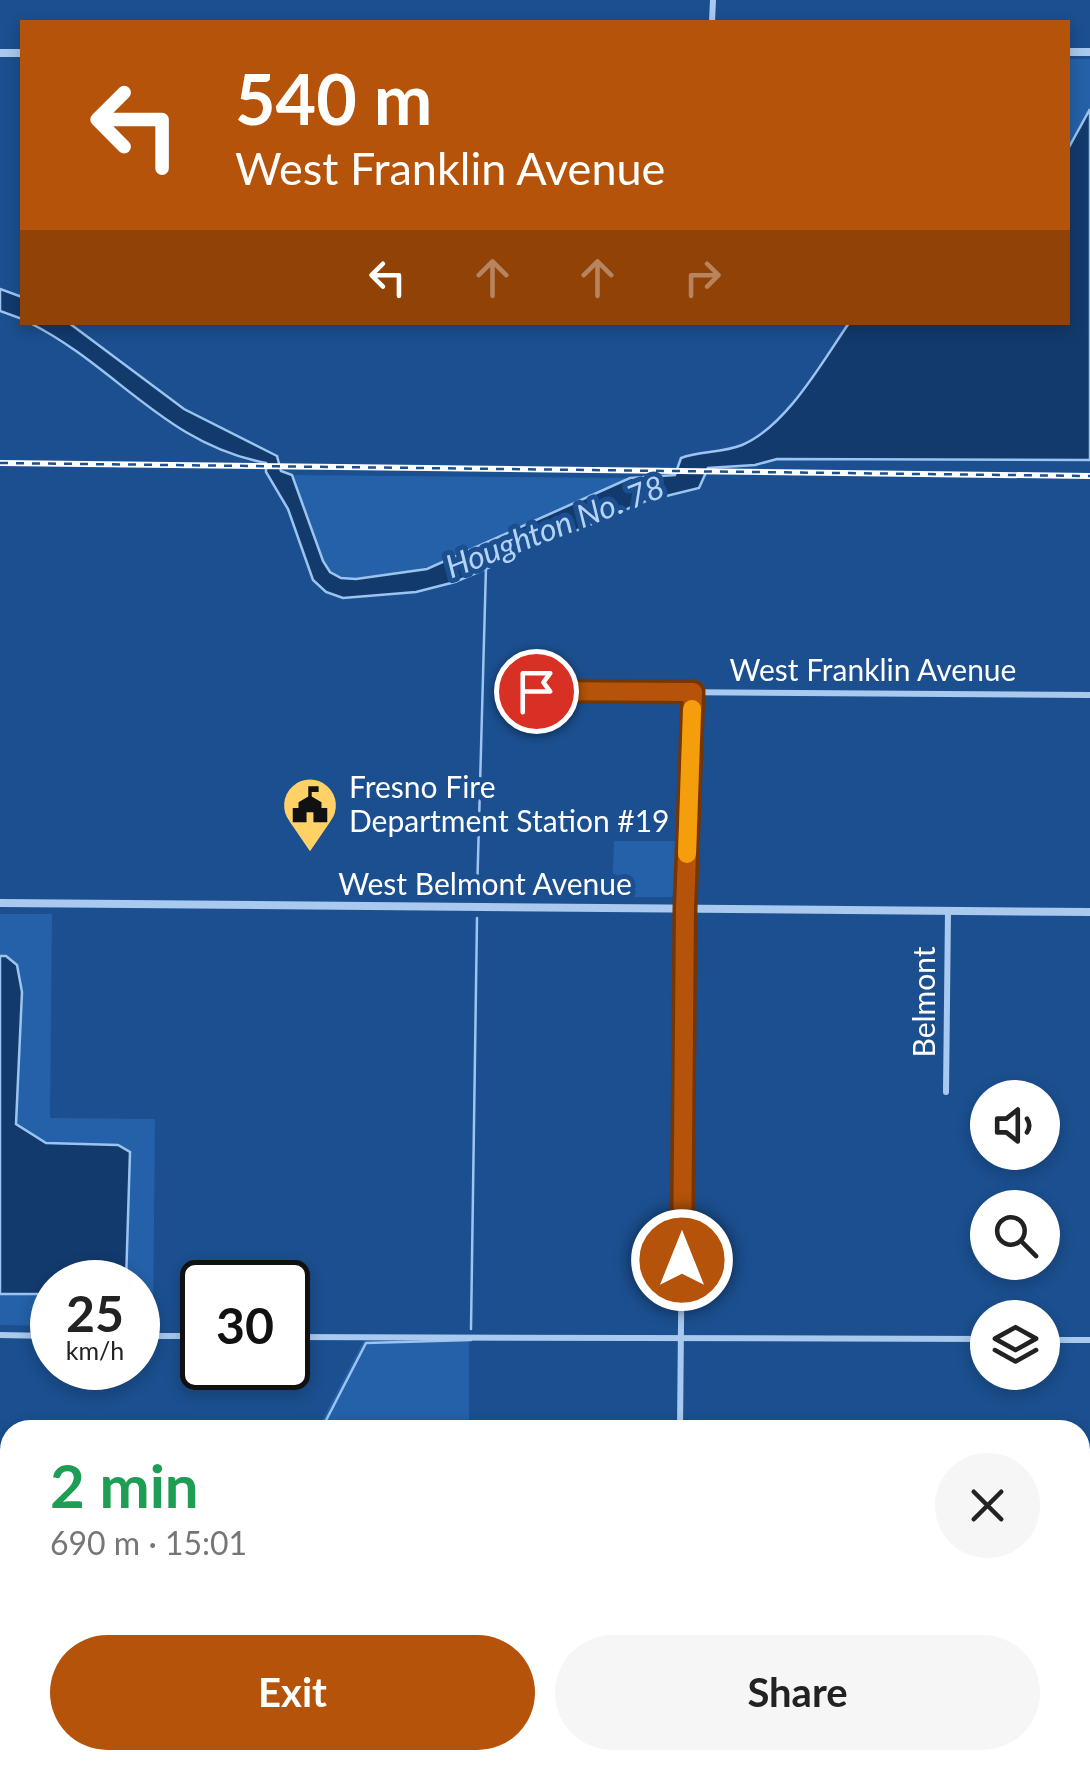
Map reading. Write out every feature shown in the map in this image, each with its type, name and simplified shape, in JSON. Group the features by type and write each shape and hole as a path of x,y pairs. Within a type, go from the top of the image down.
{"street":[{"name":"West Franklin Avenue","path":"536,691 1090,695"},
{"path":"680,1420 685,908 693,692"},
{"name":"West Belmont Avenue","path":"0,903 1090,912"},
{"name":"Belmont","path":"946,1092 948,912"},
{"path":"0,1335 30,1336"},
{"path":"310,1336 970,1340"},
{"path":"1060,1340 1090,1340"}],"shaded area":[{"path":"1070,59 1090,59 1090,109 1070,145"},
{"path":"292,475 630,478 484,546 401,574 366,580 339,577 326,566"},
{"path":"614,841 676,841 674,894 612,897"},
{"path":"0,914 52,914 50,1118 155,1119 154,1260 30,1260 30,1326 0,1325"},
{"path":"364,1340 469,1341 469,1420 322,1420"}],"water":[{"name":"Houghton No. 78","path":"1090,109 1090,460 777,459 755,465 708,468 699,488 646,501 455,582 416,592 343,598 326,592 313,580 288,509 266,472 266,463 230,453 170,422 33,325 72,325 184,409 277,456 281,471 292,475 330,572 356,579 427,569 630,478 675,475 681,458 734,448 758,436 802,392 848,325 1070,325 1070,145"},
{"path":"0,289 20,296 20,318 0,311"},
{"path":"0,956 6,956 17,965 22,992 16,1124 46,1143 118,1145 130,1152 127,1260 30,1260 30,1294 0,1294"}],"waterway":[{"name":"Houghton No. 78","path":"477,895 486,567"},
{"path":"471,1329 477,918"},
{"path":"326,1420 366,1343 471,1340"}],"railway":[{"path":"0,463 1090,476"}],"slow traffic":[{"path":"687,854 692,709"}],"place":[{"name":"Fresno Fire Department Station #19","path":"310,854"}],"route":[{"path":"536,691 693,692 685,908 682,1260"}]}
